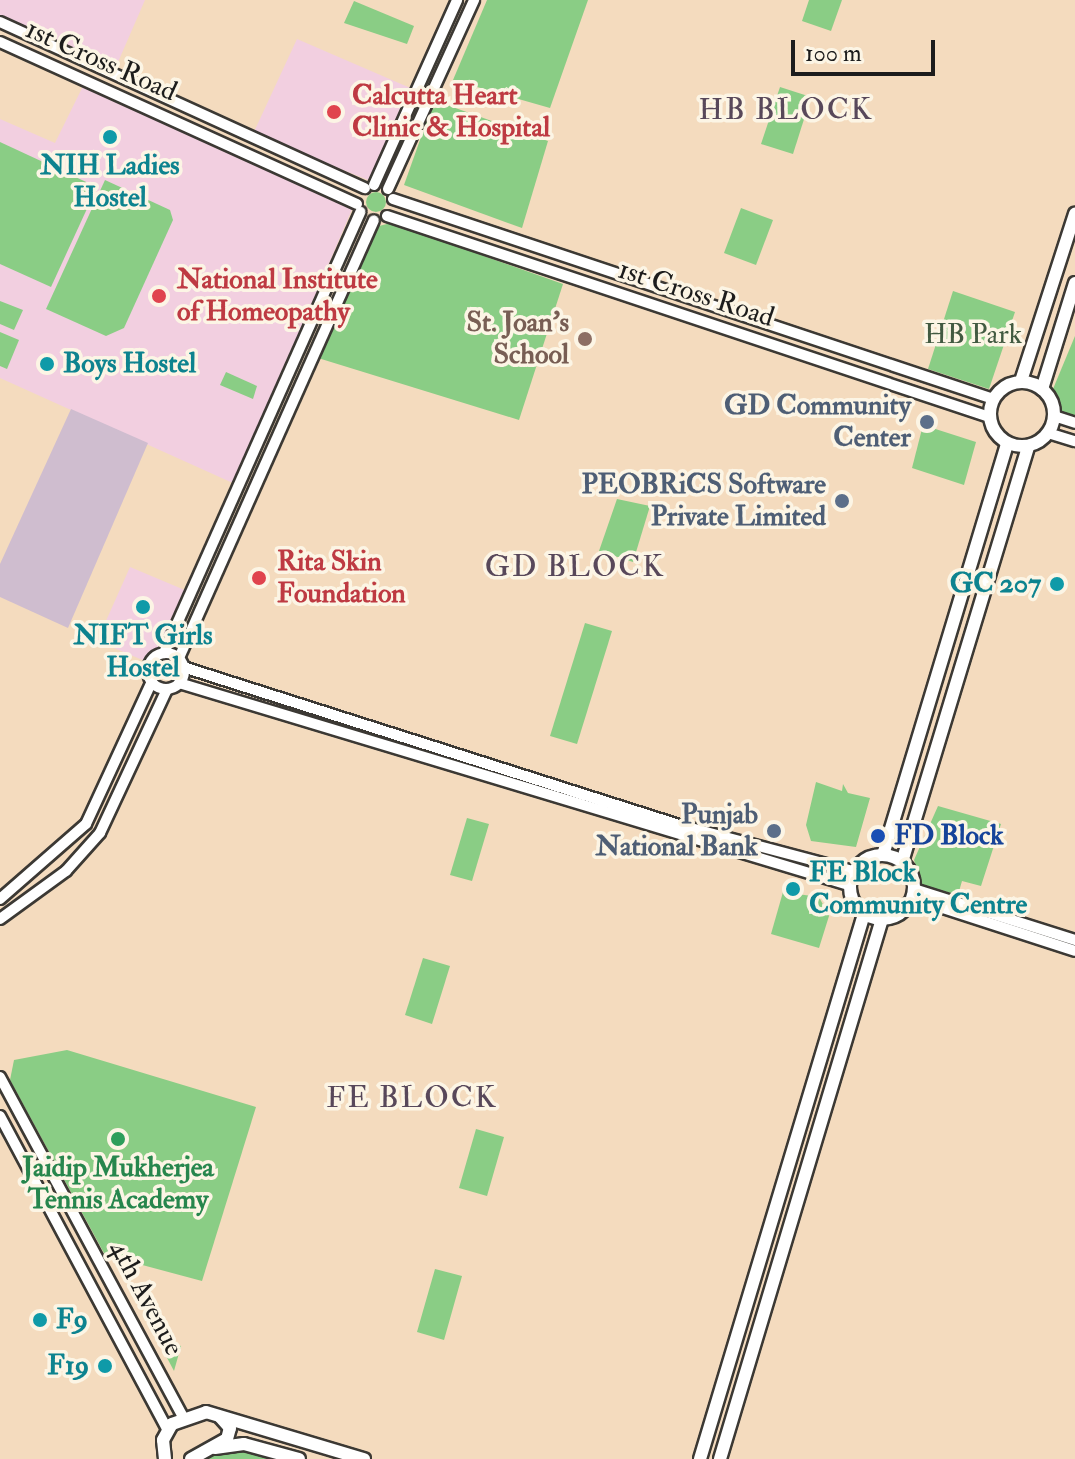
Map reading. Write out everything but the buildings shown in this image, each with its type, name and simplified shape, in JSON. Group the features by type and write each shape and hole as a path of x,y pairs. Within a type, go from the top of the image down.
{"main road":[{"path":"1028,446 1007,443 989,417 993,399 1021,381 1075,214"},
{"path":"864,914 882,919 900,914 913,894 902,862 1028,446 1048,433 1054,416 1042,389 1075,283"},
{"path":"1021,381 1042,389"},
{"path":"700,1459 864,914 849,885 853,871 883,855 1007,443"},
{"path":"883,855 902,862"},
{"path":"720,1459 882,919"},
{"path":"160,1457 168,1431 182,1415 218,1415 364,1459"},
{"path":"191,1459 215,1448 230,1435 218,1415"},
{"path":"215,1448 244,1444 299,1459"}],"street":[{"path":"0,899 86,824 152,681 149,666 164,653 359,208 457,0"},
{"path":"179,683 181,662 237,526 374,220 387,216 390,194 474,0"},
{"name":"1st Cross Road","path":"0,22 259,140 390,194 736,316 993,399"},
{"name":"1st Cross Road","path":"0,42 252,156 359,208 374,220"},
{"path":"39,60 47,44"},
{"path":"252,156 259,140"},
{"name":"1st Cross Road","path":"387,216 989,417"},
{"path":"625,296 631,280"},
{"path":"730,330 736,316"},
{"path":"865,375 869,361"},
{"path":"1054,416 1075,423"},
{"path":"1048,433 1075,441"},
{"path":"223,520 237,526"},
{"path":"164,653 269,694 563,794"},
{"path":"152,681 167,689"},
{"path":"0,919 66,871 100,833 167,689 179,683 736,846 849,885"},
{"path":"264,709 269,694"},
{"path":"371,741 375,728"},
{"path":"736,846 853,871"},
{"path":"913,894 1029,931 1075,951"},
{"path":"1029,931 1075,940"},
{"name":"4th Avenue","path":"0,1077 182,1415"},
{"path":"2,1119 20,1114"},
{"name":"4th Avenue","path":"2,1119 168,1431"},
{"path":"47,1205 65,1198"}],"shaded area":[{"path":"0,0 145,0 115,69 0,19"},
{"name":"Calcutta Heart Clinic & Hospital","path":"297,39 415,90 373,182 253,134"},
{"name":"National Institute of Homeopathy","path":"84,84 353,207 235,484 0,378 0,119 55,143"},
{"path":"71,409 148,443 68,628 0,597 0,564"},
{"path":"130,567 187,591 163,649 145,661 97,641"}],"green space":[{"path":"487,0 588,0 550,108 453,80"},
{"path":"809,0 842,0 831,31 802,21"},
{"path":"354,1 414,26 407,44 344,23"},
{"path":"780,87 811,97 793,154 761,144"},
{"path":"447,105 548,141 522,228 404,185 431,109"},
{"path":"0,142 97,187 51,287 0,264"},
{"path":"105,180 170,210 173,220 124,328 106,336 46,309"},
{"path":"376,192 383,195 386,202 383,209 376,212 369,209 366,202 369,195"},
{"path":"741,208 773,220 756,265 724,253"},
{"path":"391,223 563,284 519,420 318,358 375,227"},
{"name":"HB Park","path":"953,291 1015,312 989,389 928,369"},
{"path":"0,301 23,310 14,330 0,324"},
{"path":"0,332 19,340 7,369 0,366"},
{"path":"1075,336 1075,418 1060,414 1053,389"},
{"path":"226,372 257,386 253,399 220,385"},
{"path":"923,425 976,442 964,485 912,468"},
{"path":"617,499 650,506 633,562 599,551"},
{"path":"585,623 612,631 577,744 550,736"},
{"path":"816,782 842,791 843,784 848,793 870,798 856,847 811,841 806,825"},
{"path":"938,806 1001,824 981,886 962,881 958,895 922,885 914,860"},
{"path":"467,818 489,824 472,881 450,875"},
{"path":"783,892 819,897 829,916 819,948 771,934"},
{"path":"423,958 450,966 432,1024 405,1015"},
{"path":"67,1050 256,1107 202,1281 105,1255 10,1080 14,1060"},
{"path":"476,1129 504,1137 487,1196 459,1188"},
{"path":"435,1269 462,1276 444,1340 417,1332"},
{"path":"157,1339 181,1346 174,1371"},
{"path":"236,1447 282,1459 201,1459"}],"place":[{"name":"Calcutta Heart Clinic & Hospital","path":"334,112"},
{"name":"NIH Ladies Hostel","path":"110,137"},
{"name":"National Institute of Homeopathy","path":"159,296"},
{"name":"St. Joan's School","path":"585,339"},
{"name":"Boys Hostel","path":"47,364"},
{"name":"GD Community Center","path":"927,422"},
{"name":"PEOBRiCS Software Private Limited","path":"842,501"},
{"name":"Rita Skin Foundation","path":"259,578"},
{"name":"GC 207","path":"1057,584"},
{"name":"NIFT Girls Hostel","path":"143,607"},
{"name":"Punjab National Bank","path":"774,831"},
{"name":"FD Block","path":"878,836"},
{"name":"FE Block Community Centre","path":"793,889"},
{"name":"Jaidip Mukherjea Tennis Academy","path":"118,1139"},
{"name":"F9","path":"40,1320"},
{"name":"F19","path":"105,1366"}],"district":[{"name":"HB BLOCK","path":"786,110"},
{"name":"GD BLOCK","path":"575,567"},
{"name":"FE BLOCK","path":"412,1098"}]}
